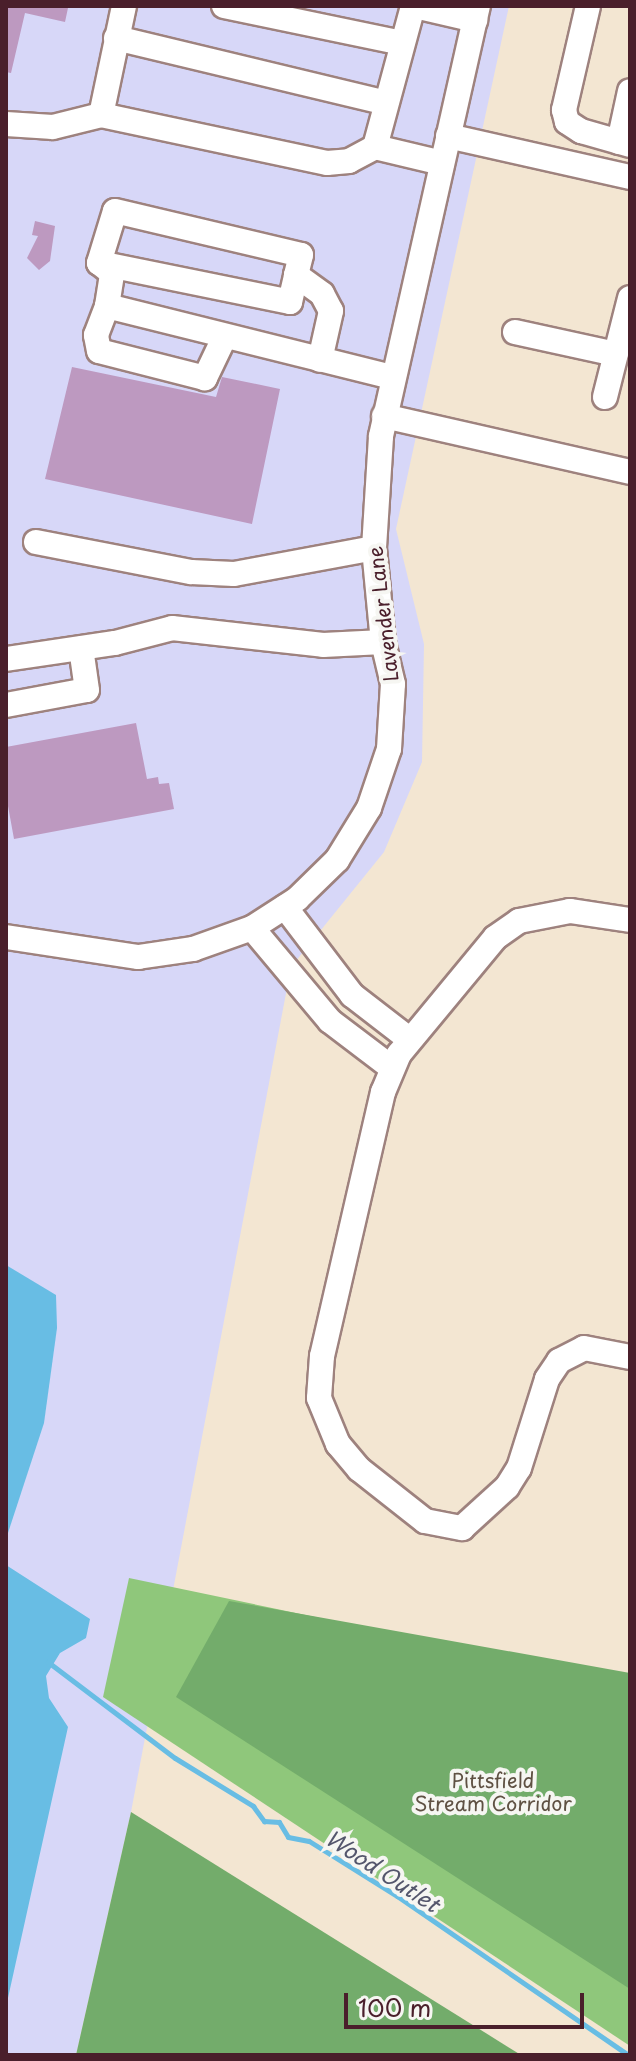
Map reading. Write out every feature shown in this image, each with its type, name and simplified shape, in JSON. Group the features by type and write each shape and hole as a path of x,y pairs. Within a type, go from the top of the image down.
{"street":[{"path":"101,115 124,6"},
{"path":"224,6 402,43"},
{"path":"375,147 414,6 477,13"},
{"path":"588,6 564,110 567,122 581,131 624,143 630,91"},
{"name":"Lavender Lane","path":"6,937 138,957 193,949 252,928 285,907 337,860 369,808 389,749 393,684 383,642 374,548 373,494 391,377 477,13"},
{"path":"116,38 386,103"},
{"path":"6,124 53,127 101,115 327,163 349,161 375,147 442,163"},
{"path":"448,136 630,177"},
{"path":"115,211 301,255 290,302 99,263 115,211"},
{"path":"99,263 112,273 107,306 96,335 99,351 205,378 225,336"},
{"path":"296,275 322,294 331,311 320,360"},
{"path":"605,397 621,351 629,302"},
{"path":"107,306 391,377"},
{"path":"515,332 621,351"},
{"path":"384,416 630,472"},
{"path":"36,542 191,572 234,574 374,548"},
{"path":"6,659 81,648 172,628 323,645 383,642"},
{"path":"6,705 87,690 81,648"},
{"path":"285,907 352,995 409,1039"},
{"path":"630,920 570,911 519,921 495,938 409,1039 392,1068 319,1374 319,1398 338,1444 359,1469 425,1521 462,1528 507,1487 519,1468 547,1379 559,1361 584,1348 630,1357"},
{"path":"252,928 330,1021 392,1068"}],"shaded area":[{"path":"6,6 509,6 396,529 424,644 422,762 384,852 291,967 131,1812 76,2055 6,2055"}],"green space":[{"name":"Pittsfield Stream Corridor","path":"129,1578 630,1683 630,2046 103,1697"},
{"name":"Pittsfield Stream Corridor","path":"229,1601 630,1673 630,1989 176,1697"},
{"path":"131,1812 521,2055 76,2055"}],"water":[{"path":"6,1265 56,1295 57,1328 44,1423 6,1539"},
{"path":"6,1565 90,1619 86,1638 60,1653 46,1676 49,1698 68,1727 6,2007"}],"building":[{"path":"6,6 68,8 65,22 25,13 11,73 6,72"},
{"path":"35,221 55,226 50,261 39,270 27,258 38,236 32,235"},
{"path":"72,367 216,397 222,377 280,389 252,524 45,479"},
{"path":"136,723 147,779 158,777 159,784 169,783 174,809 14,839 6,795 6,747"}],"waterway":[{"name":"Wood Outlet","path":"48,1662 175,1758 253,1806 264,1821 279,1822 288,1837 309,1841 397,1896 628,2055"}]}
